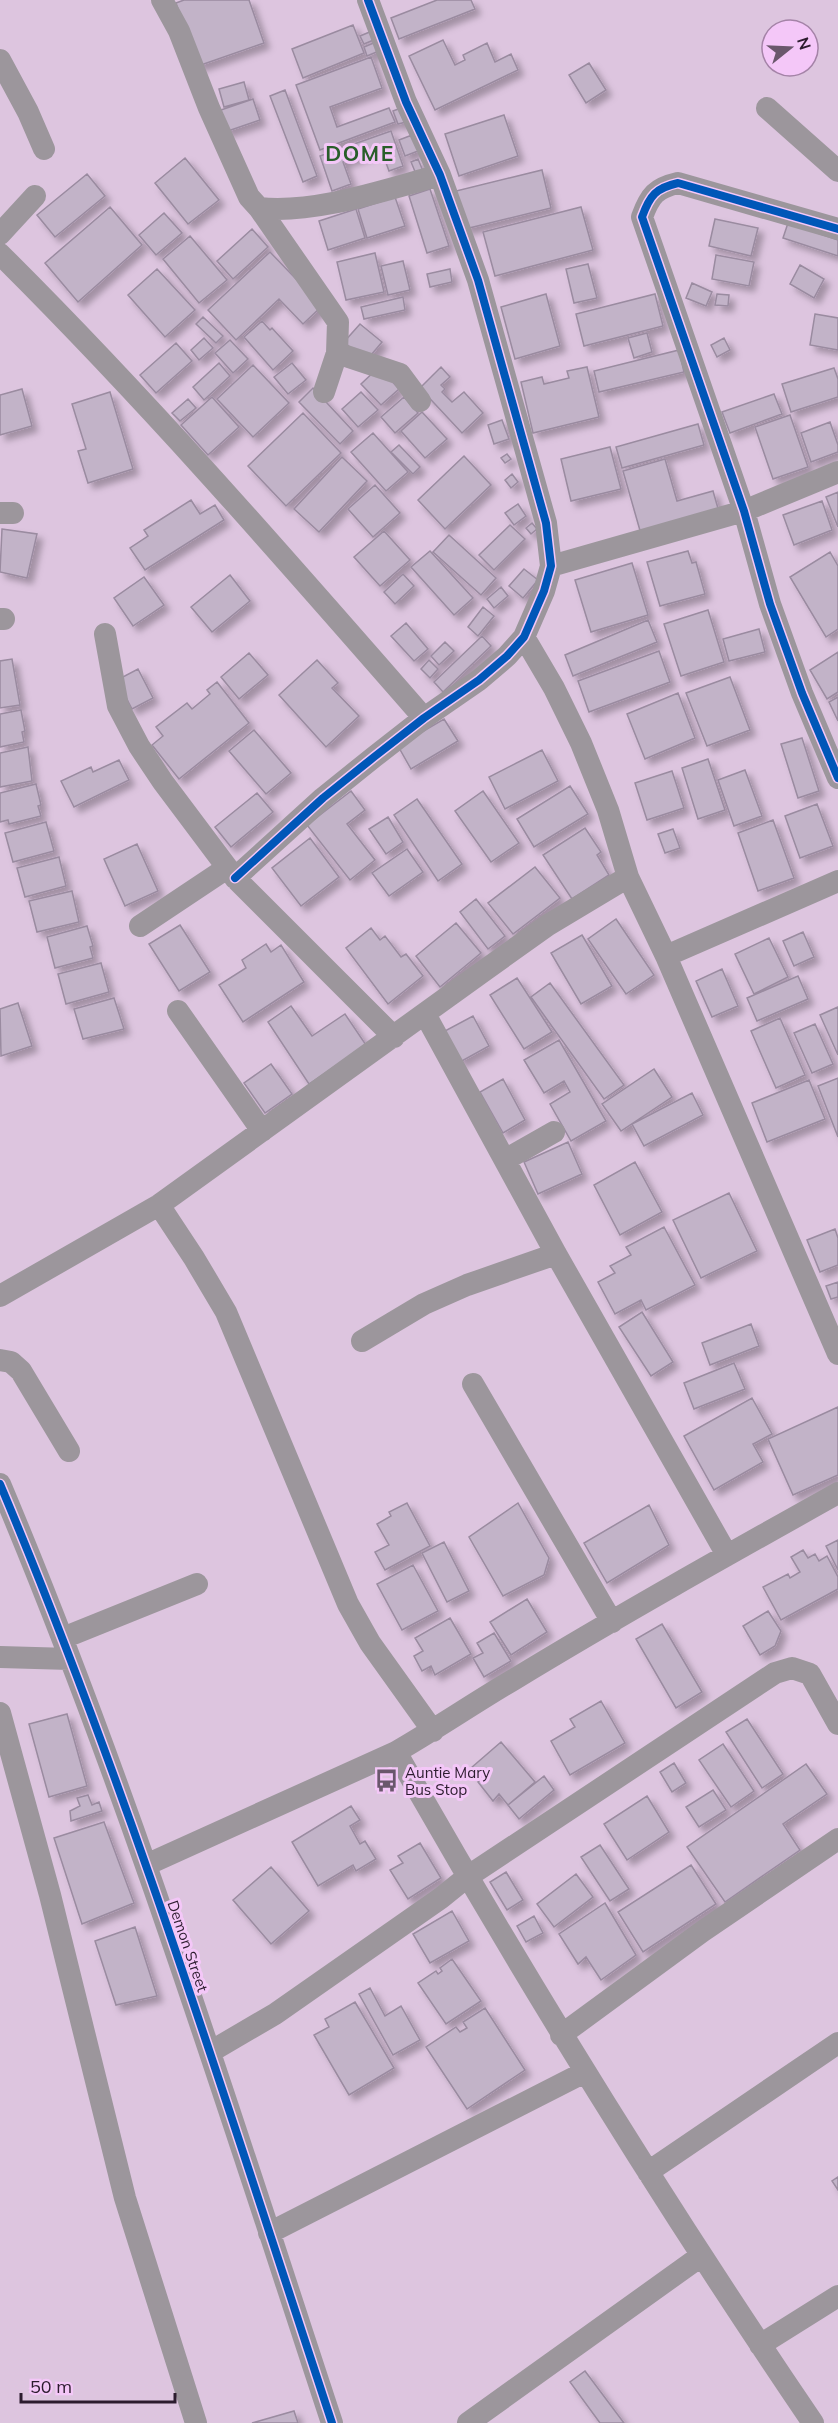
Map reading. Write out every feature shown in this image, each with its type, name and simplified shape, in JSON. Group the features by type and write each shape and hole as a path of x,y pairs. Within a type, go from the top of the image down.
{"street":[{"path":"162,0 179,31 209,108 249,197 338,322 337,353 324,392"},
{"path":"140,926 231,873 424,718 479,680 507,656 524,637 544,591 551,566 546,523 481,291 440,175 406,102 368,0"},
{"path":"0,60 28,112 44,149"},
{"path":"767,108 838,171"},
{"path":"258,208 274,210 311,206 440,175"},
{"path":"838,229 678,183 660,187 647,203 642,217 744,511 770,604 802,693 838,778"},
{"path":"0,234 35,196"},
{"path":"0,254 128,386 210,475 424,718"},
{"path":"337,353 400,374 420,401"},
{"path":"551,566 744,511 838,472"},
{"path":"105,634 118,706 139,746 163,782 231,873 394,1036"},
{"path":"524,637 554,688 581,743 608,810 628,877 666,957 838,1354"},
{"path":"0,1296 159,1205 549,926 628,877"},
{"path":"666,957 838,881"},
{"path":"178,1011 262,1131"},
{"path":"425,1014 556,1254 727,1555"},
{"path":"505,1161 554,1132"},
{"path":"159,1205 226,1312 348,1604 370,1643 433,1731"},
{"path":"362,1341 424,1304 467,1285 556,1254"},
{"path":"0,1360 11,1362 21,1371 69,1451"},
{"path":"473,1384 612,1622"},
{"path":"146,1865 396,1752 512,1680 838,1493"},
{"name":"Demon Street","path":"3,1498 63,1638 146,1865 332,2423"},
{"path":"63,1638 197,1584"},
{"path":"0,1657 70,1659"},
{"path":"210,2052 276,2014 441,1898 467,1876 775,1673 792,1668 810,1674 838,1724"},
{"path":"0,1713 50,1895 125,2198 196,2423"},
{"path":"396,1752 561,2035 701,2256 813,2423"},
{"path":"561,2035 703,1931 838,1839"},
{"path":"648,2172 838,2043"},
{"path":"269,2233 585,2072"},
{"path":"468,2423 701,2256"},
{"path":"760,2345 838,2296"}],"building":[{"path":"184,0 249,0 264,43 198,66 176,3"},
{"path":"437,0 471,0 475,9 399,39 391,18"},
{"path":"353,25 364,53 303,78 292,49"},
{"path":"372,31 376,39 364,44 360,36"},
{"path":"443,40 455,65 465,60 463,55 487,43 495,62 511,54 518,70 435,110 409,56"},
{"path":"376,42 379,51 367,56 364,47"},
{"path":"371,57 382,88 330,107 337,127 389,108 395,122 320,150 296,85"},
{"path":"589,63 606,90 586,103 569,75"},
{"path":"244,82 249,100 224,107 219,89"},
{"path":"285,90 317,176 303,182 270,96"},
{"path":"253,99 260,120 225,132 218,111"},
{"path":"401,108 406,122 398,124 393,111"},
{"path":"504,115 518,156 459,176 445,134"},
{"path":"391,131 403,166 389,171 381,149 343,162 351,184 332,191 320,156"},
{"path":"412,135 418,151 405,156 399,140"},
{"path":"185,158 219,200 188,224 155,183"},
{"path":"418,159 423,171 416,174 411,162"},
{"path":"542,170 551,208 465,229 456,191"},
{"path":"87,174 105,196 55,237 37,215"},
{"path":"430,189 449,246 427,253 409,196"},
{"path":"395,197 405,226 367,238 358,209"},
{"path":"110,207 142,245 78,302 45,263"},
{"path":"581,207 593,250 495,276 483,232"},
{"path":"356,209 365,238 328,250 319,221"},
{"path":"164,213 182,233 156,255 139,235"},
{"path":"715,219 758,228 751,256 709,246"},
{"path":"788,223 838,240 838,256 783,238"},
{"path":"252,229 268,247 233,279 217,261"},
{"path":"190,236 227,280 199,303 163,259"},
{"path":"270,252 322,306 303,324 279,299 236,340 208,310"},
{"path":"375,253 384,292 346,300 337,262"},
{"path":"716,255 754,262 749,286 712,279"},
{"path":"403,261 410,290 388,295 381,266"},
{"path":"588,264 597,298 574,303 566,269"},
{"path":"800,265 824,279 814,298 790,284"},
{"path":"157,269 195,310 165,337 128,295"},
{"path":"450,269 452,282 430,287 427,274"},
{"path":"692,283 712,292 706,306 686,298"},
{"path":"546,294 560,346 515,359 501,307"},
{"path":"655,294 663,326 584,346 576,314"},
{"path":"717,294 729,295 728,306 715,305"},
{"path":"403,297 405,310 364,319 361,307"},
{"path":"815,314 838,318 838,350 810,345"},
{"path":"203,317 223,336 216,343 196,324"},
{"path":"262,321 270,330 272,328 293,351 273,370 244,337"},
{"path":"360,324 382,342 366,361 344,342"},
{"path":"647,333 652,352 634,358 628,338"},
{"path":"204,338 213,348 199,360 191,350"},
{"path":"724,338 730,350 717,357 711,345"},
{"path":"230,340 248,359 233,373 215,353"},
{"path":"176,343 192,361 156,393 140,375"},
{"path":"679,350 684,372 599,392 594,371"},
{"path":"219,363 230,376 204,400 193,387"},
{"path":"292,363 306,380 288,394 274,377"},
{"path":"253,365 289,403 253,437 217,399"},
{"path":"379,367 399,389 381,405 361,384"},
{"path":"441,367 450,377 441,385 445,389 442,392 452,402 464,392 483,413 462,433 420,388"},
{"path":"587,367 599,417 533,433 521,382 542,377 544,384 569,378 567,371"},
{"path":"834,368 838,379 838,397 791,412 782,384"},
{"path":"313,388 353,431 340,444 299,402"},
{"path":"22,389 32,426 0,435 0,395"},
{"path":"110,392 133,469 88,483 78,451 86,449 72,404"},
{"path":"361,392 378,410 358,427 342,409"},
{"path":"774,394 782,414 730,433 722,412"},
{"path":"212,397 239,427 208,455 181,425"},
{"path":"404,397 418,413 395,433 381,417"},
{"path":"188,399 196,408 180,421 172,413"},
{"path":"422,412 447,439 425,458 401,431"},
{"path":"303,413 341,453 286,506 248,466"},
{"path":"790,415 808,467 773,479 755,427"},
{"path":"502,420 509,439 494,444 488,425"},
{"path":"830,422 838,445 838,452 811,462 801,433"},
{"path":"698,424 704,445 622,468 616,447"},
{"path":"373,433 408,472 386,491 351,452"},
{"path":"399,445 420,467 413,474 391,452"},
{"path":"610,447 621,489 571,501 561,459"},
{"path":"507,454 511,459 505,463 501,458"},
{"path":"464,456 491,485 445,529 418,500"},
{"path":"342,457 367,481 319,532 294,509"},
{"path":"665,459 677,501 713,491 719,512 641,534 623,471"},
{"path":"512,474 518,482 511,488 505,480"},
{"path":"375,485 400,513 373,537 348,509"},
{"path":"838,492 838,527 826,497"},
{"path":"191,500 200,514 215,505 224,520 145,570 130,548 148,536 144,530"},
{"path":"822,501 832,530 794,545 783,515"},
{"path":"518,504 526,516 514,525 505,513"},
{"path":"532,523 537,529 531,534 526,528"},
{"path":"510,525 525,539 494,570 479,555"},
{"path":"2,529 37,534 27,578 0,572"},
{"path":"384,531 410,560 380,586 354,557"},
{"path":"449,535 496,578 481,595 433,552"},
{"path":"430,551 473,598 454,615 411,567"},
{"path":"688,551 692,563 696,562 705,594 660,606 647,562"},
{"path":"830,552 838,566 838,629 826,637 790,577"},
{"path":"632,563 648,615 591,632 575,580"},
{"path":"524,569 538,580 523,598 509,586"},
{"path":"403,574 414,586 395,604 384,592"},
{"path":"230,575 250,601 212,632 191,607"},
{"path":"144,577 164,605 133,626 114,598"},
{"path":"501,587 508,596 494,608 487,599"},
{"path":"483,607 494,616 478,636 468,627"},
{"path":"708,610 724,662 681,676 664,624"},
{"path":"648,620 657,642 573,676 565,655"},
{"path":"406,623 428,649 414,661 391,636"},
{"path":"759,629 765,652 729,661 723,639"},
{"path":"482,636 491,646 443,692 434,682"},
{"path":"445,642 454,651 439,665 431,656"},
{"path":"659,651 670,682 589,712 578,681"},
{"path":"838,652 838,692 827,699 810,670"},
{"path":"249,653 268,675 239,699 221,677"},
{"path":"12,659 20,705 0,708 0,661"},
{"path":"317,660 338,683 332,688 359,716 326,747 279,695"},
{"path":"429,660 438,669 430,678 421,669"},
{"path":"138,669 153,698 132,709 117,680"},
{"path":"730,677 750,730 707,746 686,693"},
{"path":"217,682 249,723 179,779 152,745 163,736 156,727 187,703 192,709 210,694 207,690"},
{"path":"678,693 695,738 645,759 627,714"},
{"path":"838,697 838,721 829,702"},
{"path":"21,710 25,731 22,732 24,742 0,747 0,714"},
{"path":"444,719 458,741 411,769 398,746"},
{"path":"254,730 291,773 266,794 229,751"},
{"path":"802,738 819,791 798,798 781,744"},
{"path":"28,747 32,781 0,787 0,753"},
{"path":"542,750 558,781 505,809 489,777"},
{"path":"708,759 725,810 698,819 682,768"},
{"path":"119,760 129,780 74,807 61,781 91,767 93,772"},
{"path":"745,770 762,816 734,826 718,780"},
{"path":"672,771 684,808 647,820 635,783"},
{"path":"36,784 41,816 9,824 8,820 0,822 0,793"},
{"path":"570,786 588,814 534,847 517,819"},
{"path":"351,791 365,810 347,824 375,860 350,880 307,825"},
{"path":"483,791 519,843 491,862 455,811"},
{"path":"257,793 273,812 231,847 215,827"},
{"path":"417,799 462,864 438,881 394,815"},
{"path":"817,804 833,846 800,858 785,816"},
{"path":"388,817 403,842 386,854 369,829"},
{"path":"773,820 794,878 758,891 738,833"},
{"path":"46,822 54,851 13,862 5,833"},
{"path":"585,828 601,852 597,855 609,875 572,899 543,855"},
{"path":"673,829 680,848 665,853 658,834"},
{"path":"310,838 339,877 301,906 272,868"},
{"path":"137,844 158,891 125,906 104,859"},
{"path":"407,849 423,872 389,896 372,873"},
{"path":"59,857 66,886 25,897 17,868"},
{"path":"535,867 560,898 513,934 488,903"},
{"path":"72,891 79,922 37,932 29,901"},
{"path":"476,899 505,936 488,949 460,912"},
{"path":"616,919 654,975 626,994 588,939"},
{"path":"456,923 481,953 440,987 416,956"},
{"path":"180,925 210,972 179,991 149,944"},
{"path":"87,926 93,946 90,947 93,958 55,968 47,937"},
{"path":"371,928 380,940 385,936 401,957 406,954 423,976 388,1004 346,948"},
{"path":"803,932 814,957 794,966 783,941"},
{"path":"582,935 612,986 581,1004 551,953"},
{"path":"769,938 788,977 754,994 735,954"},
{"path":"266,944 271,952 281,945 304,982 243,1022 219,985 246,968 242,960"},
{"path":"101,963 109,992 66,1004 58,974"},
{"path":"722,969 738,1006 712,1017 696,981"},
{"path":"798,976 808,999 757,1021 747,998"},
{"path":"517,978 552,1032 524,1049 490,995"},
{"path":"550,983 624,1085 604,1099 531,997"},
{"path":"114,998 124,1029 83,1039 74,1009"},
{"path":"18,1003 32,1046 1,1056 0,1009"},
{"path":"291,1006 312,1036 345,1014 366,1045 309,1084 268,1022"},
{"path":"838,1007 838,1055 820,1015"},
{"path":"473,1016 489,1046 460,1062 443,1032"},
{"path":"780,1018 805,1075 776,1088 751,1031"},
{"path":"815,1024 833,1064 812,1073 794,1033"},
{"path":"559,1040 606,1121 571,1141 550,1104 570,1092 564,1081 544,1093 524,1060"},
{"path":"271,1064 292,1094 265,1113 244,1083"},
{"path":"654,1069 672,1097 621,1131 602,1104"},
{"path":"838,1078 838,1137 818,1086"},
{"path":"503,1079 525,1120 503,1133 480,1092"},
{"path":"809,1080 825,1119 767,1142 752,1103"},
{"path":"692,1093 703,1115 644,1146 632,1124"},
{"path":"568,1142 582,1174 538,1194 524,1162"},
{"path":"635,1162 662,1212 620,1235 594,1185"},
{"path":"729,1193 757,1251 701,1278 673,1220"},
{"path":"664,1227 695,1285 646,1310 641,1300 615,1314 598,1282 615,1273 610,1266 631,1255 626,1247"},
{"path":"835,1229 838,1238 838,1265 820,1272 807,1240"},
{"path":"838,1282 838,1297 831,1299 826,1286"},
{"path":"642,1312 673,1362 651,1376 619,1327"},
{"path":"751,1324 759,1346 710,1365 702,1343"},
{"path":"734,1363 745,1389 694,1409 684,1383"},
{"path":"752,1398 772,1434 753,1444 763,1462 714,1490 684,1436"},
{"path":"838,1407 838,1475 793,1495 768,1439"},
{"path":"407,1503 430,1546 385,1570 375,1552 389,1545 377,1524 391,1516 389,1512"},
{"path":"518,1503 549,1558 544,1575 503,1596 469,1537"},
{"path":"649,1505 669,1545 607,1583 584,1543"},
{"path":"838,1540 838,1570 826,1546"},
{"path":"444,1542 469,1591 447,1602 422,1553"},
{"path":"803,1550 808,1558 815,1554 819,1561 827,1556 838,1577 838,1589 781,1620 763,1587 788,1574 790,1578 800,1572 791,1557"},
{"path":"413,1565 438,1611 402,1630 377,1584"},
{"path":"527,1599 547,1632 511,1655 490,1622"},
{"path":"768,1611 781,1631 775,1646 760,1655 743,1626"},
{"path":"450,1618 471,1654 435,1675 431,1666 422,1671 414,1656 423,1651 415,1638"},
{"path":"662,1624 702,1692 676,1708 636,1639"},
{"path":"494,1633 511,1661 484,1677 473,1658 483,1653 477,1643"},
{"path":"601,1701 625,1743 570,1775 551,1741 575,1727 570,1719"},
{"path":"67,1714 87,1786 49,1797 29,1724"},
{"path":"747,1719 783,1774 762,1788 726,1732"},
{"path":"501,1742 535,1782 508,1805 499,1794 493,1801 478,1782 481,1778 471,1768"},
{"path":"723,1744 754,1791 731,1807 699,1760"},
{"path":"674,1763 686,1783 672,1792 660,1772"},
{"path":"806,1764 827,1794 783,1824 800,1850 725,1902 687,1847"},
{"path":"544,1776 554,1790 519,1819 508,1805"},
{"path":"713,1790 726,1810 699,1827 686,1807"},
{"path":"88,1795 92,1805 99,1802 102,1811 71,1821 70,1811 80,1806 77,1798"},
{"path":"647,1796 669,1832 627,1860 604,1824"},
{"path":"351,1806 360,1820 350,1826 360,1844 365,1841 376,1859 356,1871 353,1865 318,1886 292,1842"},
{"path":"104,1822 134,1903 82,1924 54,1838"},
{"path":"420,1843 441,1878 408,1899 390,1870 403,1863 398,1856"},
{"path":"600,1845 629,1889 610,1901 581,1857"},
{"path":"691,1865 716,1904 643,1952 618,1912"},
{"path":"271,1867 309,1911 271,1944 233,1900"},
{"path":"506,1872 523,1900 507,1910 490,1882"},
{"path":"576,1874 593,1897 554,1927 537,1904"},
{"path":"605,1903 636,1955 601,1980 586,1957 578,1964 559,1934"},
{"path":"452,1911 469,1941 430,1963 413,1934"},
{"path":"534,1916 543,1933 526,1942 517,1926"},
{"path":"135,1927 157,1996 116,2005 95,1941"},
{"path":"452,1959 481,2001 446,2024 418,1983 436,1971 438,1974 442,1971 440,1968"},
{"path":"370,1988 385,2016 401,2006 420,2040 393,2055 359,1994"},
{"path":"355,2002 394,2068 349,2095 314,2035 329,2027 325,2019"},
{"path":"485,2008 525,2070 467,2109 426,2047 456,2027 460,2032 467,2028 463,2022"},
{"path":"838,2177 838,2190 832,2181"},
{"path":"585,2371 624,2423 600,2423 570,2382"},
{"path":"294,2411 298,2423 252,2423"}],"cycle path":[{"path":"235,878 323,798 424,718 479,680 507,656 524,637 544,591 551,566 546,523 478,280 440,175 406,102 368,0"},
{"path":"838,229 678,183 659,190 651,198 642,217 744,511 770,604 802,693 838,778"},
{"path":"0,1484 92,1716 134,1833 215,2068 332,2423"}],"place":[{"name":"Auntie Mary Bus Stop","path":"387,1781"}],"district":[{"name":"DOME","path":"360,153"}]}
